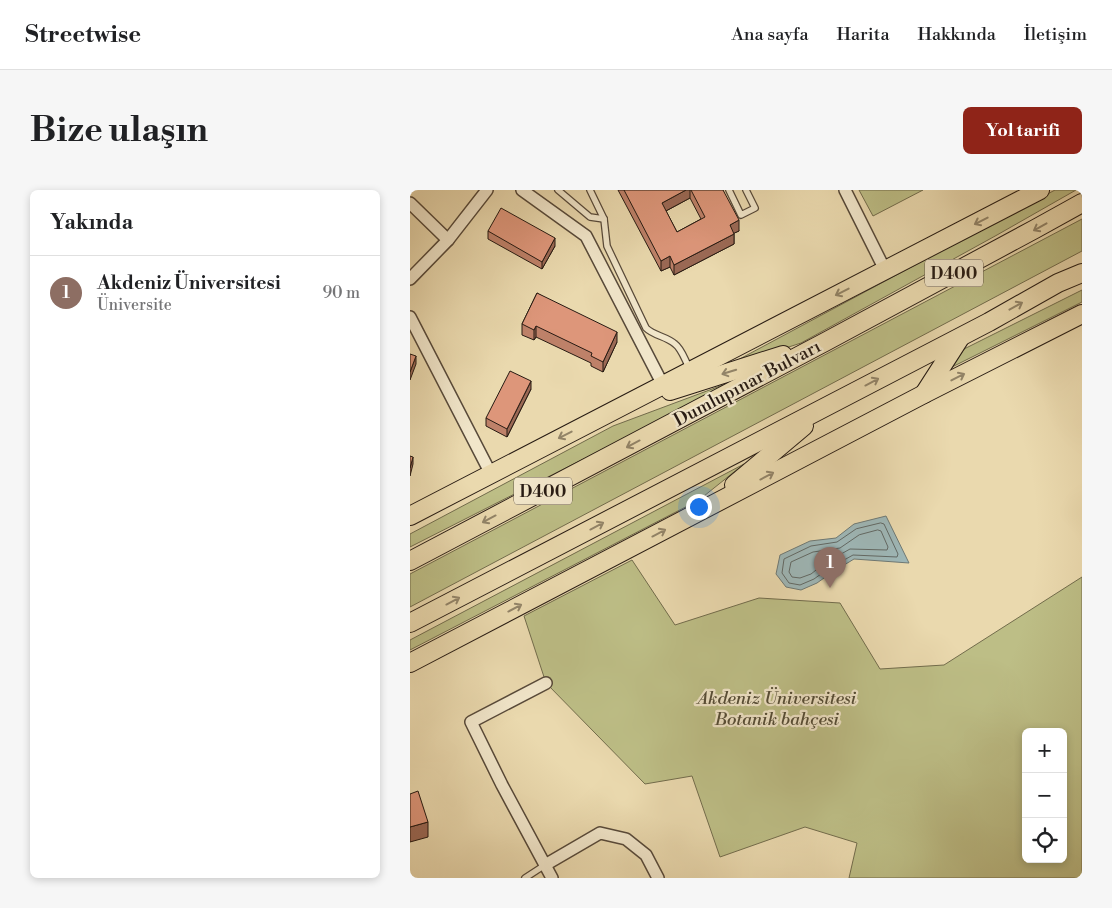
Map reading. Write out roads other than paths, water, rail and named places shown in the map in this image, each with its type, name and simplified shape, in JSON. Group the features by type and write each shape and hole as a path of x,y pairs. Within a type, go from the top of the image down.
{"main road":[{"path":"410,516 1040,190"},
{"name":"Dumlupınar Bulvarı","path":"410,561 825,342 1082,203"},
{"path":"410,624 1082,271"},
{"path":"410,663 924,394 1082,314"},
{"path":"924,394 961,336"},
{"path":"624,405 825,342"},
{"path":"708,507 829,405"}],"street":[{"path":"410,279 448,240 487,190"},
{"path":"522,190 586,236 663,385"},
{"path":"845,190 885,270"},
{"path":"410,202 448,240"},
{"path":"410,317 491,474"},
{"path":"546,683 471,722 502,785 552,878"},
{"path":"545,865 600,833 626,839 646,855 658,878"}],"lane":[{"path":"558,190 590,217 604,219"},
{"path":"590,190 604,219 607,246 646,328 655,335 675,343 691,370"},
{"path":"729,190 742,215 755,208 746,190"},
{"path":"525,878 545,865"}],"water":[{"path":"886,516 909,563 854,559 817,583 801,590 786,587 776,574 780,555 810,541 836,538 854,524"}],"place":[{"name":"Akdeniz Üniversitesi","path":"830,588"}],"park label":[{"name":"Akdeniz Üniversitesi Botanik bahçesi","path":"777,708"}]}
